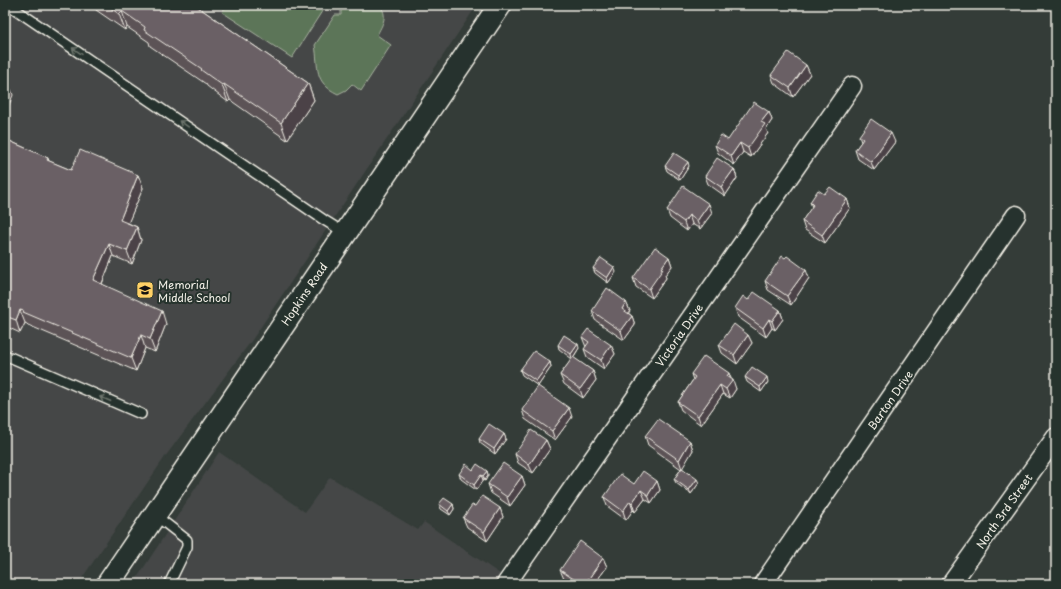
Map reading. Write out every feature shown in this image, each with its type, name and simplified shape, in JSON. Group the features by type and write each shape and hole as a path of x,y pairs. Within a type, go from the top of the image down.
{"street":[{"name":"Hopkins Road","path":"108,584 500,5"},
{"name":"Victoria Drive","path":"506,584 852,86"},
{"name":"Barton Drive","path":"763,584 1016,215"},
{"name":"North 3rd Street","path":"951,584 1056,437"}],"lane":[{"path":"9,5 345,233"},
{"path":"5,355 141,414"},
{"path":"155,515 186,540 188,547 169,584"}],"shaded area":[{"name":"Memorial Middle School","path":"5,5 477,5 252,340 165,457 78,584 23,584 5,576"},
{"path":"219,452 305,512 330,477 418,530 424,522 503,576 497,584 133,584"}],"green space":[{"path":"227,5 326,5 292,58 222,12"},
{"path":"341,5 370,5 381,7 384,18 377,35 391,45 361,91 352,84 346,90 338,94 324,85 321,79 317,67 315,45 335,15 341,15"}],"building":[{"path":"106,5 195,5 308,83 281,123 224,84 222,85 201,70 202,69 144,30 145,27 122,11 119,14"},
{"path":"788,52 806,65 790,88 771,75"},
{"path":"5,81 8,82 5,91"},
{"path":"754,102 769,112 761,122 765,124 748,148 740,143 731,156 715,145 721,135 728,140"},
{"path":"871,119 891,133 871,162 855,150 863,139 859,136"},
{"path":"5,139 71,170 80,150 138,175 120,220 137,227 127,251 109,244 93,280 162,311 150,339 141,335 131,358 23,312 24,311 20,310 16,320 5,316"},
{"path":"674,153 688,162 678,175 665,166"},
{"path":"717,158 734,169 721,187 705,176"},
{"path":"683,186 709,204 697,221 689,215 684,222 667,210"},
{"path":"830,187 847,199 822,235 802,221 813,205 810,202 818,190 824,194"},
{"path":"655,247 669,257 661,268 663,269 649,289 633,278"},
{"path":"782,256 785,258 787,256 806,270 787,296 765,281"},
{"path":"601,258 614,267 607,278 593,268"},
{"path":"607,288 626,302 622,309 632,316 621,331 592,311"},
{"path":"754,292 780,310 772,321 769,319 763,328 735,308 743,296 748,300"},
{"path":"734,324 748,335 734,355 719,345"},
{"path":"588,329 611,345 601,360 584,349 589,342 582,337"},
{"path":"564,335 578,344 571,354 558,345"},
{"path":"534,351 550,362 536,381 520,370"},
{"path":"704,356 729,373 727,376 733,380 726,389 720,385 698,416 678,402 695,377 691,374"},
{"path":"573,357 593,371 580,389 560,375"},
{"path":"752,367 767,377 760,387 745,377"},
{"path":"538,386 569,408 552,431 522,410"},
{"path":"658,419 690,441 679,460 645,436"},
{"path":"489,424 504,434 494,449 479,439"},
{"path":"531,430 546,440 529,465 515,454"},
{"path":"503,463 522,476 507,497 488,484"},
{"path":"466,464 473,470 477,464 487,471 483,476 481,475 474,485 459,474"},
{"path":"682,468 697,479 689,490 674,479"},
{"path":"643,471 657,481 648,495 641,490 632,503 630,501 623,511 604,497 620,474 634,484"},
{"path":"482,496 500,508 484,532 463,518 472,505 475,506"},
{"path":"444,498 453,504 448,511 439,504"},
{"path":"580,541 603,558 585,584 581,584 560,570"}],"place":[{"name":"Memorial Middle School","path":"145,290"}]}
